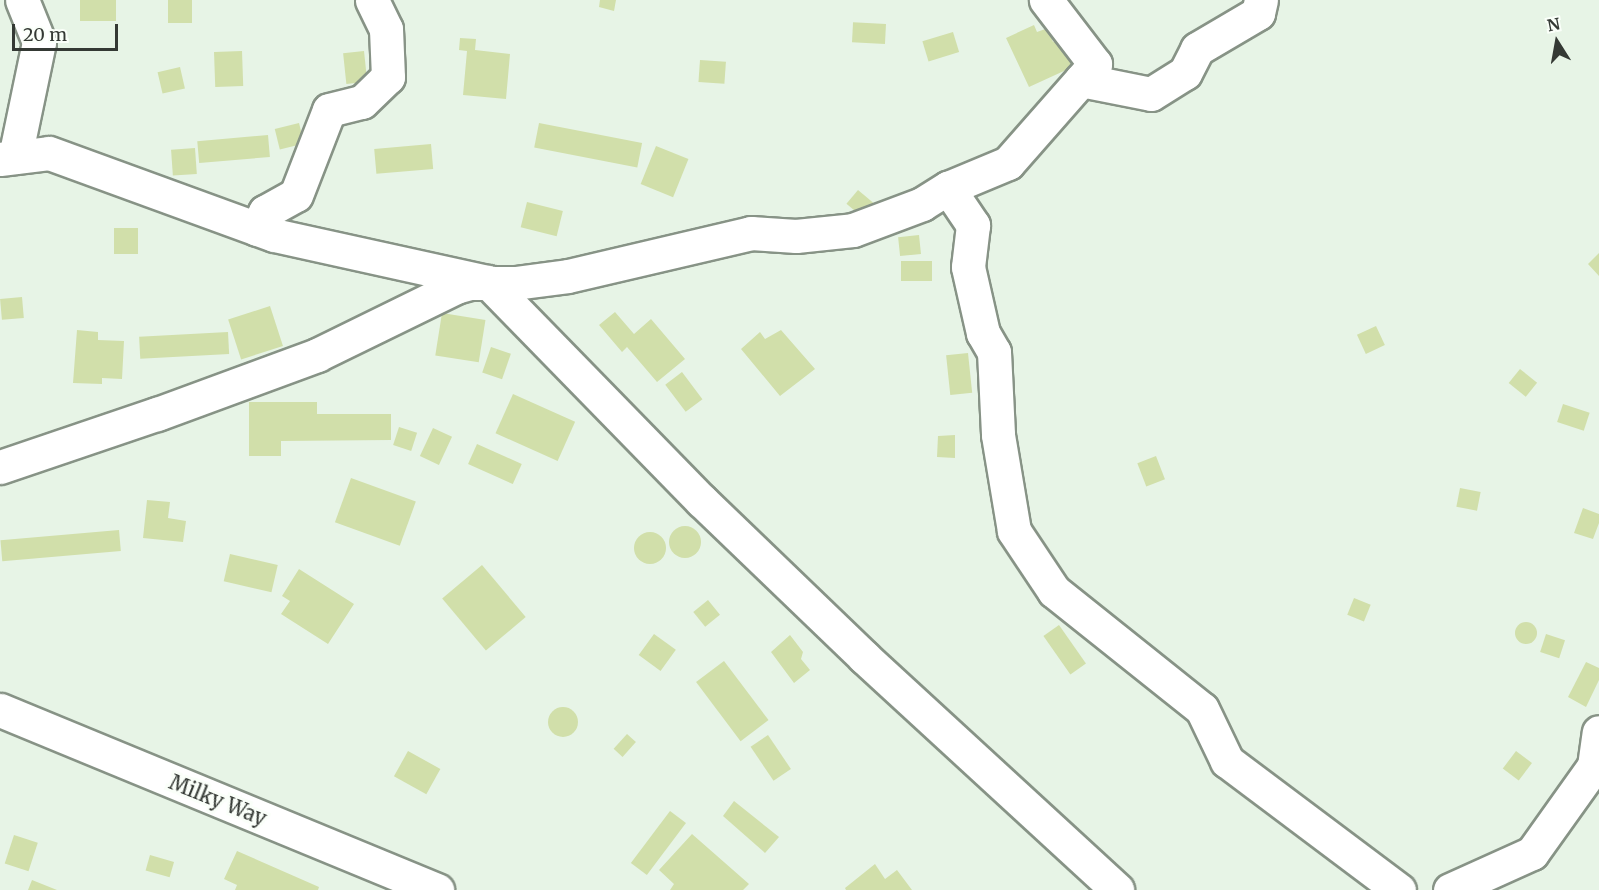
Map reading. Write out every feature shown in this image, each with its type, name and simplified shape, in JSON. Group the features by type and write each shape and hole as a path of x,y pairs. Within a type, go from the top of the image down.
{"street":[{"path":"22,0 39,42 8,158 49,153 257,230 488,282 515,283 568,276 751,233 796,236 853,230 922,204 948,188 1008,163 1095,64 1046,0"},
{"path":"257,230 266,212 296,195 329,110 362,102 388,77 386,29 372,0"},
{"path":"1081,80 1151,94 1185,73 1197,49 1258,13 1261,0"},
{"path":"948,188 973,225 968,267 983,333 994,352 998,435 1014,531 1054,591 1202,709 1227,761 1399,890"},
{"path":"0,466 157,414 317,355 456,287 488,282"},
{"path":"488,282 710,509 864,657 1117,890"},
{"name":"Milky Way","path":"0,710 437,890"},
{"path":"1450,890 1532,853 1594,766 1599,732"}],"building":[{"path":"80,0 116,0 116,21 80,21"},
{"path":"168,0 192,0 192,23 168,23"},
{"path":"600,0 616,0 614,11 599,7"},
{"path":"853,22 886,24 885,44 852,42"},
{"path":"1034,25 1037,32 1048,28 1053,42 1064,37 1077,65 1029,87 1006,38"},
{"path":"953,32 959,52 929,61 922,41"},
{"path":"460,38 476,39 475,50 510,54 506,99 463,95 467,51 459,50"},
{"path":"242,51 243,86 215,87 214,52"},
{"path":"364,51 367,82 346,84 343,53"},
{"path":"700,60 726,62 724,84 698,82"},
{"path":"180,67 185,88 163,94 158,72"},
{"path":"299,123 304,143 280,149 275,129"},
{"path":"539,123 642,143 637,168 534,148"},
{"path":"268,135 270,157 199,163 197,141"},
{"path":"431,144 433,169 376,174 374,149"},
{"path":"656,146 688,159 673,197 641,184"},
{"path":"195,148 197,174 173,176 171,150"},
{"path":"858,190 876,205 864,219 846,204"},
{"path":"527,202 563,211 557,236 521,227"},
{"path":"114,228 138,228 138,254 114,254"},
{"path":"919,235 921,254 900,256 898,237"},
{"path":"1599,253 1599,276 1588,264"},
{"path":"901,261 932,261 932,281 901,281"},
{"path":"22,297 24,318 2,320 0,299"},
{"path":"270,306 283,346 241,360 228,320"},
{"path":"615,312 634,334 651,319 685,359 657,382 627,347 622,352 599,325"},
{"path":"442,313 485,320 479,362 435,355"},
{"path":"1376,326 1385,345 1366,354 1357,335"},
{"path":"77,330 98,332 98,340 124,341 122,379 102,378 102,384 73,383"},
{"path":"781,330 815,369 780,396 741,349 760,332 765,339"},
{"path":"228,332 229,354 140,359 139,337"},
{"path":"491,347 511,354 502,379 482,373"},
{"path":"968,353 972,393 950,395 946,355"},
{"path":"1520,369 1537,383 1526,397 1509,383"},
{"path":"682,372 702,399 686,412 665,385"},
{"path":"513,394 575,422 558,461 496,433"},
{"path":"249,402 317,402 317,414 391,414 391,440 281,441 281,456 249,456"},
{"path":"1563,404 1590,413 1584,431 1557,422"},
{"path":"399,427 417,433 411,451 393,445"},
{"path":"433,428 452,437 439,465 420,456"},
{"path":"955,435 955,458 937,457 938,436"},
{"path":"477,444 522,464 513,484 468,464"},
{"path":"1156,456 1165,479 1146,487 1137,463"},
{"path":"351,478 416,502 400,546 335,522"},
{"path":"1460,488 1481,492 1477,511 1456,507"},
{"path":"147,500 170,502 168,518 186,521 183,542 143,538"},
{"path":"1583,508 1599,514 1599,523 1593,539 1574,533"},
{"path":"685,526 697,530 701,542 697,554 685,558 673,554 669,542 673,530"},
{"path":"119,530 121,551 2,561 0,540"},
{"path":"650,532 661,537 666,548 661,559 650,564 639,559 634,548 639,537"},
{"path":"230,554 278,565 271,592 224,581"},
{"path":"482,565 526,617 486,651 442,598"},
{"path":"299,569 354,604 328,644 281,614 290,601 282,596"},
{"path":"1354,598 1371,605 1364,621 1347,615"},
{"path":"708,600 720,615 705,627 693,612"},
{"path":"1526,622 1536,629 1537,633 1530,643 1526,644 1516,637 1515,633 1522,623"},
{"path":"1059,625 1086,664 1070,674 1043,636"},
{"path":"654,634 676,650 661,671 639,655"},
{"path":"1546,634 1565,640 1559,658 1540,652"},
{"path":"790,635 803,652 801,659 810,670 794,683 771,652"},
{"path":"724,661 769,720 741,741 696,682"},
{"path":"1586,662 1599,668 1599,680 1586,707 1568,697"},
{"path":"563,707 574,711 578,722 574,733 563,737 552,733 548,722 552,711"},
{"path":"627,734 636,742 623,757 614,749"},
{"path":"768,735 791,769 774,781 751,747"},
{"path":"408,751 440,769 426,794 394,776"},
{"path":"1516,751 1532,763 1519,781 1503,769"},
{"path":"734,801 779,837 765,853 723,816"},
{"path":"670,811 686,823 647,875 631,863"},
{"path":"692,834 749,884 743,890 670,890 674,884 659,870"},
{"path":"14,835 38,843 29,871 5,864"},
{"path":"237,851 319,887 318,890 235,890 237,885 224,879"},
{"path":"150,855 174,862 170,877 146,870"},
{"path":"875,864 885,879 897,870 912,890 846,890 845,888"},
{"path":"32,880 57,890 28,890"}]}
